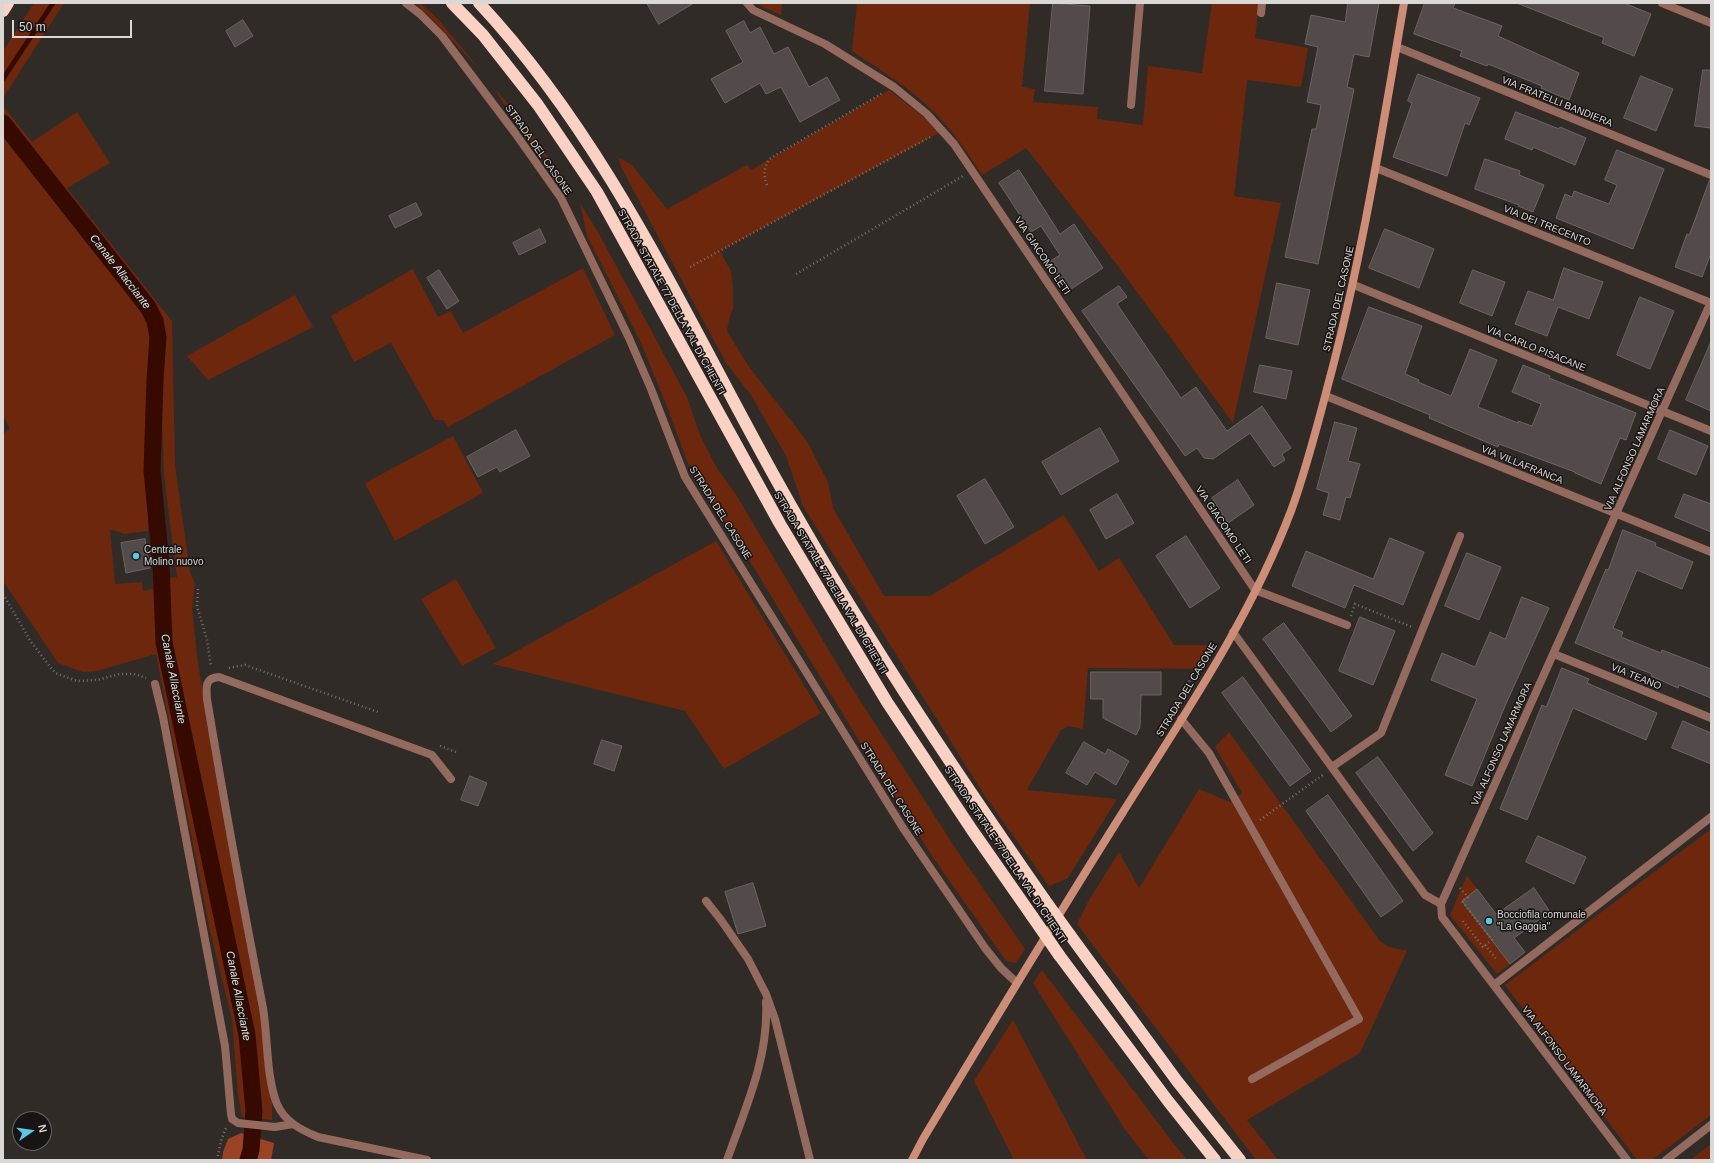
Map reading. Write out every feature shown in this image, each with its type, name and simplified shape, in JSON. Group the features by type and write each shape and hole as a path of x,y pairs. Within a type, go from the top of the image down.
{"highway":[{"path":"3,11 8,3"},
{"name":"STRADA STATALE 77 DELLA VAL DI CHIENTI","path":"452,3 483,35 538,105 597,192 784,531 887,702 972,830 1059,955 1164,1095 1215,1160"},
{"name":"STRADA STATALE 77 DELLA VAL DI CHIENTI","path":"478,3 499,25 554,94 614,182 766,462 835,581 984,813 1044,899 1177,1081 1240,1160"}],"street":[{"name":"STRADA DEL CASONE","path":"406,3 420,14 442,36 515,133 561,198 629,338 651,389 685,477 903,828 985,948 1001,968 1017,983"},
{"name":"VIA GIACOMO LETI","path":"747,3 753,10 838,51 894,87 936,123 954,144 973,171 1255,590"},
{"path":"1131,106 1140,3"},
{"path":"1261,13 1262,3"},
{"name":"STRADA DEL CASONE","path":"912,1160 1017,983 1234,632 1271,559 1292,509 1310,451 1326,396 1354,285 1376,168 1404,3"},
{"path":"1662,3 1711,23"},
{"name":"VIA FRATELLI BANDIERA","path":"1396,47 1711,175"},
{"name":"VIA DEI TRECENTO","path":"1376,168 1711,303"},
{"name":"VIA CARLO PISACANE","path":"1354,285 1711,431"},
{"name":"VIA ALFONSO LAMARMORA","path":"1627,1160 1442,917 1441,904 1711,303"},
{"name":"VIA VILLAFRANCA","path":"1326,396 1711,552"},
{"path":"1332,767 1381,733 1460,536"},
{"path":"1255,590 1347,625"},
{"path":"1234,632 1425,895 1441,904"},
{"name":"VIA TEANO","path":"1554,654 1711,718"},
{"path":"427,1160 318,1137 302,1131 293,1124 285,1117 277,1104 272,1089 266,1028 207,699 206,689 208,681 212,677 226,679 432,755 451,778"},
{"path":"154,684 163,717 223,1031 232,1119 238,1123 275,1127 293,1124"},
{"path":"1181,719 1209,753 1360,1019 1252,1079"},
{"path":"1494,985 1711,817"},
{"path":"706,901 748,959 766,994 775,1019 810,1160"},
{"path":"727,1160 753,1088 760,1060 765,1037 767,1017 766,994"},
{"path":"1666,1160 1711,1125"}],"path":[{"path":"767,185 764,172 769,159 889,90"},
{"path":"690,267 939,132"},
{"path":"796,274 973,171"},
{"path":"198,589 197,606 207,640 212,677"},
{"path":"3,594 31,642 56,673 77,681 97,680 120,674 134,674 145,677 154,684"},
{"path":"1347,625 1355,604 1422,631"},
{"path":"225,668 245,665 378,712"},
{"path":"1172,710 1192,676"},
{"path":"1250,826 1332,767"},
{"path":"1453,879 1468,897 1462,901 1492,940 1472,956"},
{"path":"1464,921 1497,960"},
{"path":"217,1160 224,1132 232,1119"}],"shaded area":[{"path":"34,3 64,3 3,98 3,51"},
{"path":"415,3 420,3 438,19 481,71 434,21"},
{"path":"757,3 782,3 781,15 759,5"},
{"path":"857,3 1030,3 1022,87 1035,89 1033,102 1098,107 1097,119 1143,125 1148,66 1202,73 1212,3 1259,3 1255,38 1308,48 1301,87 1247,80 1234,196 1281,203 1233,423 1115,262 1026,148 982,175 953,133 932,110 903,86 852,51"},
{"path":"495,89 552,162 543,156 527,139"},
{"path":"889,90 925,118 939,133 720,251 731,271 733,289 733,309 729,319 727,331 749,367 807,441 828,482 833,508 884,596 930,596 1064,515 1099,571 1119,558 1174,645 1211,645 1197,669 1088,668 1083,729 1069,726 1061,730 1027,790 1117,799 1068,878 1049,886 985,796 803,506 786,456 751,395 726,363 621,167 618,157 632,165 667,209 747,165 751,170"},
{"path":"3,106 32,142 77,112 110,163 67,188 172,321 175,465 190,572 195,584 192,609 198,664 263,1027 272,1102 272,1120 242,1117 238,1094 232,1019 210,931 156,654 97,671 83,672 58,663 3,581 3,434 10,429 3,416","holes":["161,396 164,476 177,577 154,580 153,589 143,591 142,582 115,584 110,529 124,534 148,531 150,405"]},
{"path":"580,203 598,232 687,397 700,435 718,470 735,493 843,674 956,849 1025,949 1016,963 1006,961 936,862 869,757 737,540 709,501 687,461 641,343 587,236"},
{"path":"583,268 615,335 448,427 443,420 435,420 391,343 354,362 331,316 413,269 438,317 451,311 463,333"},
{"path":"295,295 313,327 208,380 187,356"},
{"path":"453,436 483,493 395,541 365,483"},
{"path":"716,541 821,713 724,769 685,711 493,664"},
{"path":"456,579 496,648 462,666 421,599"},
{"path":"1229,732 1380,941 1389,947 1407,951 1360,1053 1247,1120 1278,1160 1256,1160 1077,924 1089,900 1119,852 1139,888 1199,789 1230,802 1242,793 1215,747"},
{"path":"1711,829 1711,1115 1652,1160 1637,1160 1505,985"},
{"path":"1467,875 1477,889 1510,964 1497,974 1450,915"},
{"path":"1042,970 1187,1160 1149,1160 1124,1128 1033,983"},
{"path":"1013,1020 1087,1160 1014,1160 974,1081"},
{"path":"241,1133 274,1143 271,1160 222,1160 223,1152 228,1139"},
{"path":"1711,1144 1711,1160 1690,1160"}],"building":[{"path":"647,3 694,3 659,24"},
{"path":"1053,3 1090,6 1083,94 1045,91"},
{"path":"1348,3 1379,3 1369,57 1354,54 1347,87 1354,89 1318,264 1285,257 1312,129 1316,129 1321,105 1307,102 1318,47 1305,44 1311,15 1345,22"},
{"path":"1425,3 1455,3 1453,8 1502,26 1498,36 1579,73 1569,100 1541,88 1542,86 1488,64 1487,66 1460,56 1462,51 1414,34"},
{"path":"1517,3 1624,3 1651,14 1634,56 1602,43 1604,38"},
{"path":"243,20 253,36 235,47 226,31"},
{"path":"744,21 750,33 760,27 774,54 788,47 809,87 827,77 840,100 800,122 781,87 766,94 760,83 725,103 711,79 743,62 726,31"},
{"path":"1703,70 1711,70 1711,128 1695,126"},
{"path":"1418,74 1480,98 1469,125 1465,123 1447,176 1393,157 1412,103 1408,101"},
{"path":"1641,76 1673,89 1656,131 1624,118"},
{"path":"1516,112 1559,129 1560,127 1586,138 1575,165 1533,147 1532,150 1505,139"},
{"path":"1617,150 1664,169 1633,249 1556,218 1565,194 1572,197 1574,191 1609,204 1617,185 1605,180"},
{"path":"1485,159 1520,171 1519,175 1544,185 1533,212 1518,206 1519,205 1475,189"},
{"path":"1019,170 1060,234 1074,224 1103,268 1068,291 1049,262 1060,255 1041,226 1031,232 999,183"},
{"path":"1710,180 1711,253 1702,277 1675,267"},
{"path":"416,203 422,215 395,228 389,216"},
{"path":"540,229 546,242 519,255 513,243"},
{"path":"1385,229 1434,249 1419,288 1369,268"},
{"path":"1564,268 1603,282 1589,319 1558,307 1547,336 1515,324 1528,291 1553,300"},
{"path":"439,270 459,301 447,309 427,278"},
{"path":"1473,270 1505,282 1492,316 1460,303"},
{"path":"1277,283 1310,290 1298,345 1266,338"},
{"path":"1119,286 1127,297 1117,304 1181,398 1196,387 1227,431 1262,406 1291,448 1282,454 1285,460 1274,467 1250,433 1213,459 1204,458 1197,448 1185,456 1082,311"},
{"path":"1640,297 1674,311 1650,369 1617,355"},
{"path":"1369,307 1422,326 1405,374 1419,380 1418,382 1451,396 1470,349 1497,360 1478,407 1518,423 1518,421 1532,426 1541,404 1512,392 1523,365 1550,376 1549,378 1636,413 1626,440 1620,438 1601,484 1575,472 1499,444 1498,447 1429,418 1430,415 1342,379"},
{"path":"1711,342 1711,411 1686,400"},
{"path":"1260,365 1292,371 1286,399 1254,392"},
{"path":"1335,422 1357,428 1348,461 1360,464 1350,498 1346,497 1340,520 1323,515 1329,493 1317,489"},
{"path":"1100,428 1119,461 1061,495 1042,462"},
{"path":"516,430 530,456 500,472 497,467 478,477 467,457"},
{"path":"1670,430 1708,446 1696,475 1658,459"},
{"path":"985,479 1014,527 985,544 957,496"},
{"path":"1238,480 1254,505 1228,523 1212,498"},
{"path":"1117,494 1134,523 1106,539 1090,510"},
{"path":"1684,494 1711,504 1711,532 1675,517"},
{"path":"1623,530 1656,543 1655,546 1693,562 1682,589 1637,570 1613,628 1623,632 1621,637 1661,653 1662,650 1711,669 1711,698 1679,685 1678,688 1651,676 1652,674 1575,643 1606,569 1608,570"},
{"path":"1186,536 1220,588 1190,608 1156,556"},
{"path":"1390,538 1424,552 1403,605 1354,585 1345,608 1292,586 1306,551 1373,579"},
{"name":"Centrale Molino nuovo","path":"145,539 150,568 126,573 121,543"},
{"path":"1467,553 1501,567 1479,620 1445,606"},
{"path":"1522,597 1549,608 1505,706 1472,786 1445,775 1477,699 1431,680 1442,653 1475,667 1490,632 1505,639"},
{"path":"1360,617 1395,631 1373,685 1339,671"},
{"path":"1284,623 1352,716 1331,732 1263,639"},
{"path":"1562,668 1589,679 1587,683 1657,713 1646,740 1573,708 1527,820 1500,809 1542,705 1546,707"},
{"path":"1091,672 1161,672 1161,695 1141,695 1140,727 1136,735 1103,718 1103,699 1091,699"},
{"path":"1243,677 1311,771 1290,786 1222,693"},
{"path":"1683,721 1711,733 1711,764 1672,748"},
{"path":"602,740 622,746 614,771 594,764"},
{"path":"1084,742 1105,754 1108,749 1129,761 1116,785 1095,772 1087,785 1066,773"},
{"path":"1378,757 1433,833 1413,851 1356,773"},
{"path":"470,776 487,783 478,806 461,800"},
{"path":"1328,795 1403,901 1381,917 1306,811"},
{"path":"1538,836 1586,857 1574,884 1526,862"},
{"path":"753,883 766,926 738,934 725,892"},
{"path":"1534,888 1550,912 1514,938 1525,952 1510,964 1462,901 1477,889 1496,914"}],"waterway":[{"path":"3,79 53,3"},
{"name":"Canale Allacciante","path":"3,123 148,307 155,321 158,337 152,471 161,564 164,642 247,1035 254,1111 251,1150 248,1160"}],"place":[{"name":"Centrale Molino nuovo","path":"136,556"},
{"name":"Bocciofila comunale \"La Gaggia\"","path":"1489,921"}]}
